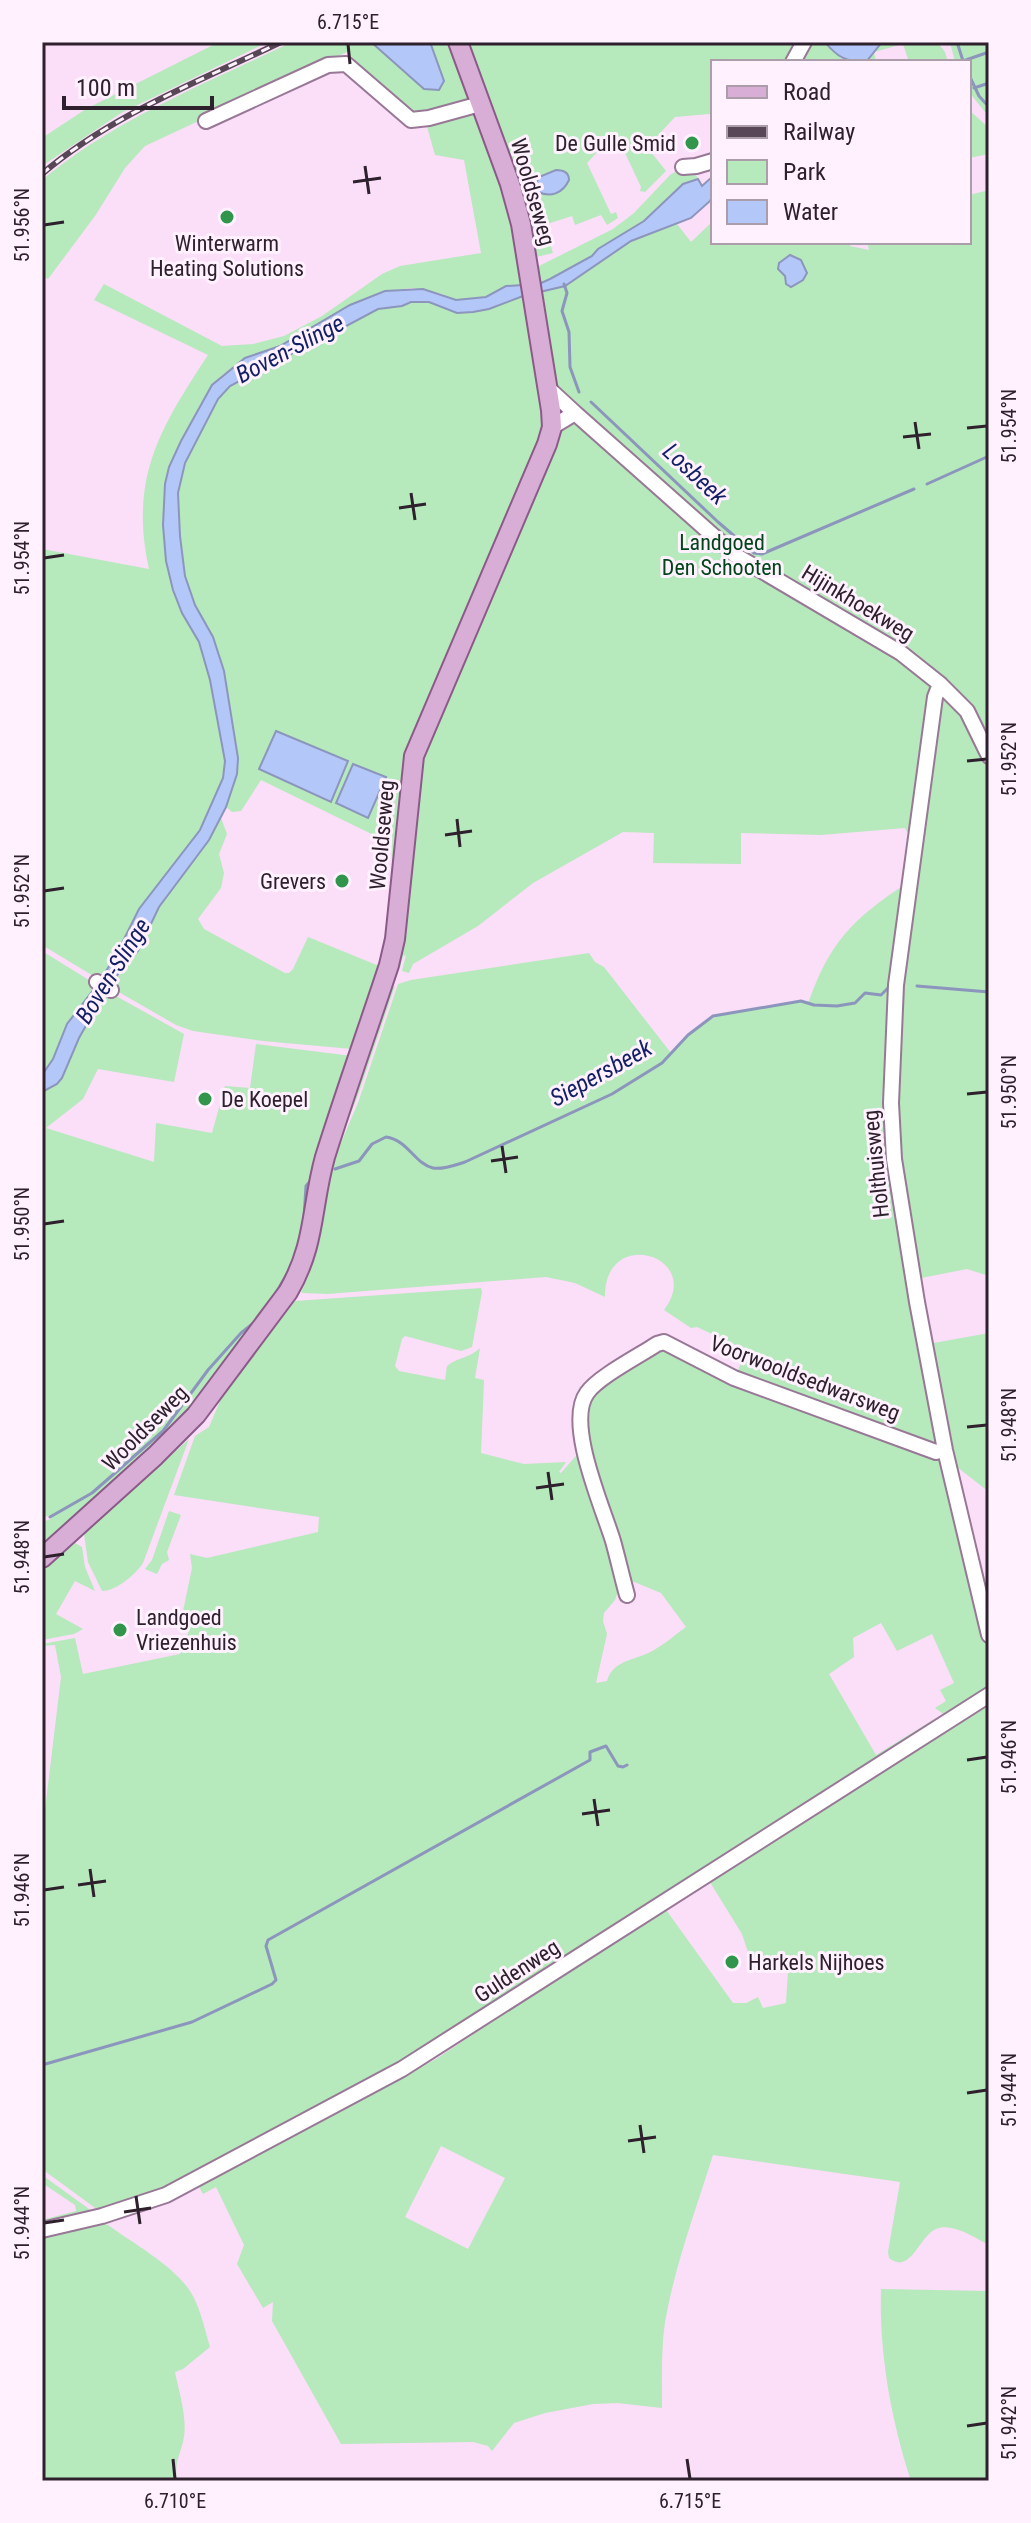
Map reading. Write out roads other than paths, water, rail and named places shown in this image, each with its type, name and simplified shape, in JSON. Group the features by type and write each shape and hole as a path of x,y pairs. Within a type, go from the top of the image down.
{"main road":[{"name":"Wooldseweg","path":"42,1558 196,1415 297,1277 312,1235 325,1160 392,952 414,756 552,427 549,389 518,211 458,42"}],"street":[{"path":"794,60 804,42"},
{"path":"206,121 328,65 337,64 346,64 411,120 480,104"},
{"path":"683,167 711,162"},
{"name":"Hijinkhoekweg","path":"549,389 727,549 901,653 940,684 967,711 989,755"},
{"path":"552,427 575,413"},
{"name":"Holthuisweg","path":"940,684 935,697 896,985 891,1103 899,1193 945,1450 989,1635"},
{"path":"97,982 111,990"},
{"name":"Voorwooldsedwarsweg","path":"627,1595 584,1452 581,1408 585,1395 595,1384 657,1344 664,1342 734,1378 809,1407 936,1452 945,1450"},
{"name":"Guldenweg","path":"42,2230 102,2216 166,2195 402,2069 989,1695"}],"water":[{"path":"371,42 430,42 444,81 439,90 424,89"},
{"path":"825,42 882,42 868,60 849,60"},
{"path":"556,170 568,175 569,180 563,188 552,194 538,192 535,186 539,177"},
{"name":"Boven-Slinge","path":"711,178 711,198 691,218 631,241 565,286 473,312 457,313 429,302 411,302 378,309 305,348 262,366 230,386 218,399 185,463 178,493 180,536 185,576 195,605 213,637 224,671 238,758 237,774 226,807 209,840 159,907 138,951 101,999 79,1038 62,1078 42,1092 42,1075 53,1059 67,1024 115,957 139,909 200,830 223,778 225,761 210,680 199,642 173,590 166,561 163,525 169,467 212,385 245,358 280,346 350,305 385,291 423,289 456,300 486,297 506,286 539,284 592,256 598,249 644,221 683,184 698,179 702,186"},
{"path":"790,255 801,260 807,273 803,280 791,287 778,269 779,263"},
{"path":"276,731 348,761 331,802 259,769"},
{"path":"353,764 386,777 368,818 336,803"}],"waterway":[{"path":"957,42 963,60"},
{"path":"966,60 989,52"},
{"path":"971,79 979,96 989,107"},
{"path":"974,88 989,83"},
{"name":"Losbeek","path":"564,284 567,293 562,311 569,332 570,367 579,392"},
{"name":"Losbeek","path":"591,402 754,553 762,554 914,489"},
{"name":"Losbeek","path":"927,484 989,456"},
{"name":"Siepersbeek","path":"335,1169 359,1161 372,1144 386,1137 394,1139 433,1168 465,1162 612,1094 662,1063 688,1035 713,1016 801,1001 837,1006 855,1003 865,993 881,995 891,985"},
{"name":"Siepersbeek","path":"917,986 989,992"},
{"name":"Siepersbeek","path":"304,1218 306,1186 311,1180"},
{"name":"Siepersbeek","path":"273,1298 291,1267"},
{"name":"Siepersbeek","path":"50,1517 92,1493 163,1431 208,1370 257,1320"},
{"path":"42,2065 192,2022 272,1984 276,1980 266,1946 268,1940 590,1760 590,1752 606,1746 618,1766 627,1765"}],"railway":[{"path":"42,174 97,134 127,117 281,42"}],"place":[{"name":"De Gulle Smid","path":"692,143"},
{"name":"Winterwarm Heating Solutions","path":"227,217"},
{"name":"Grevers","path":"342,881"},
{"name":"De Koepel","path":"205,1099"},
{"name":"Landgoed Vriezenhuis","path":"120,1630"},
{"name":"Harkels Nijhoes","path":"732,1962"}],"park label":[{"name":"Landgoed Den Schooten","path":"722,554"}]}
